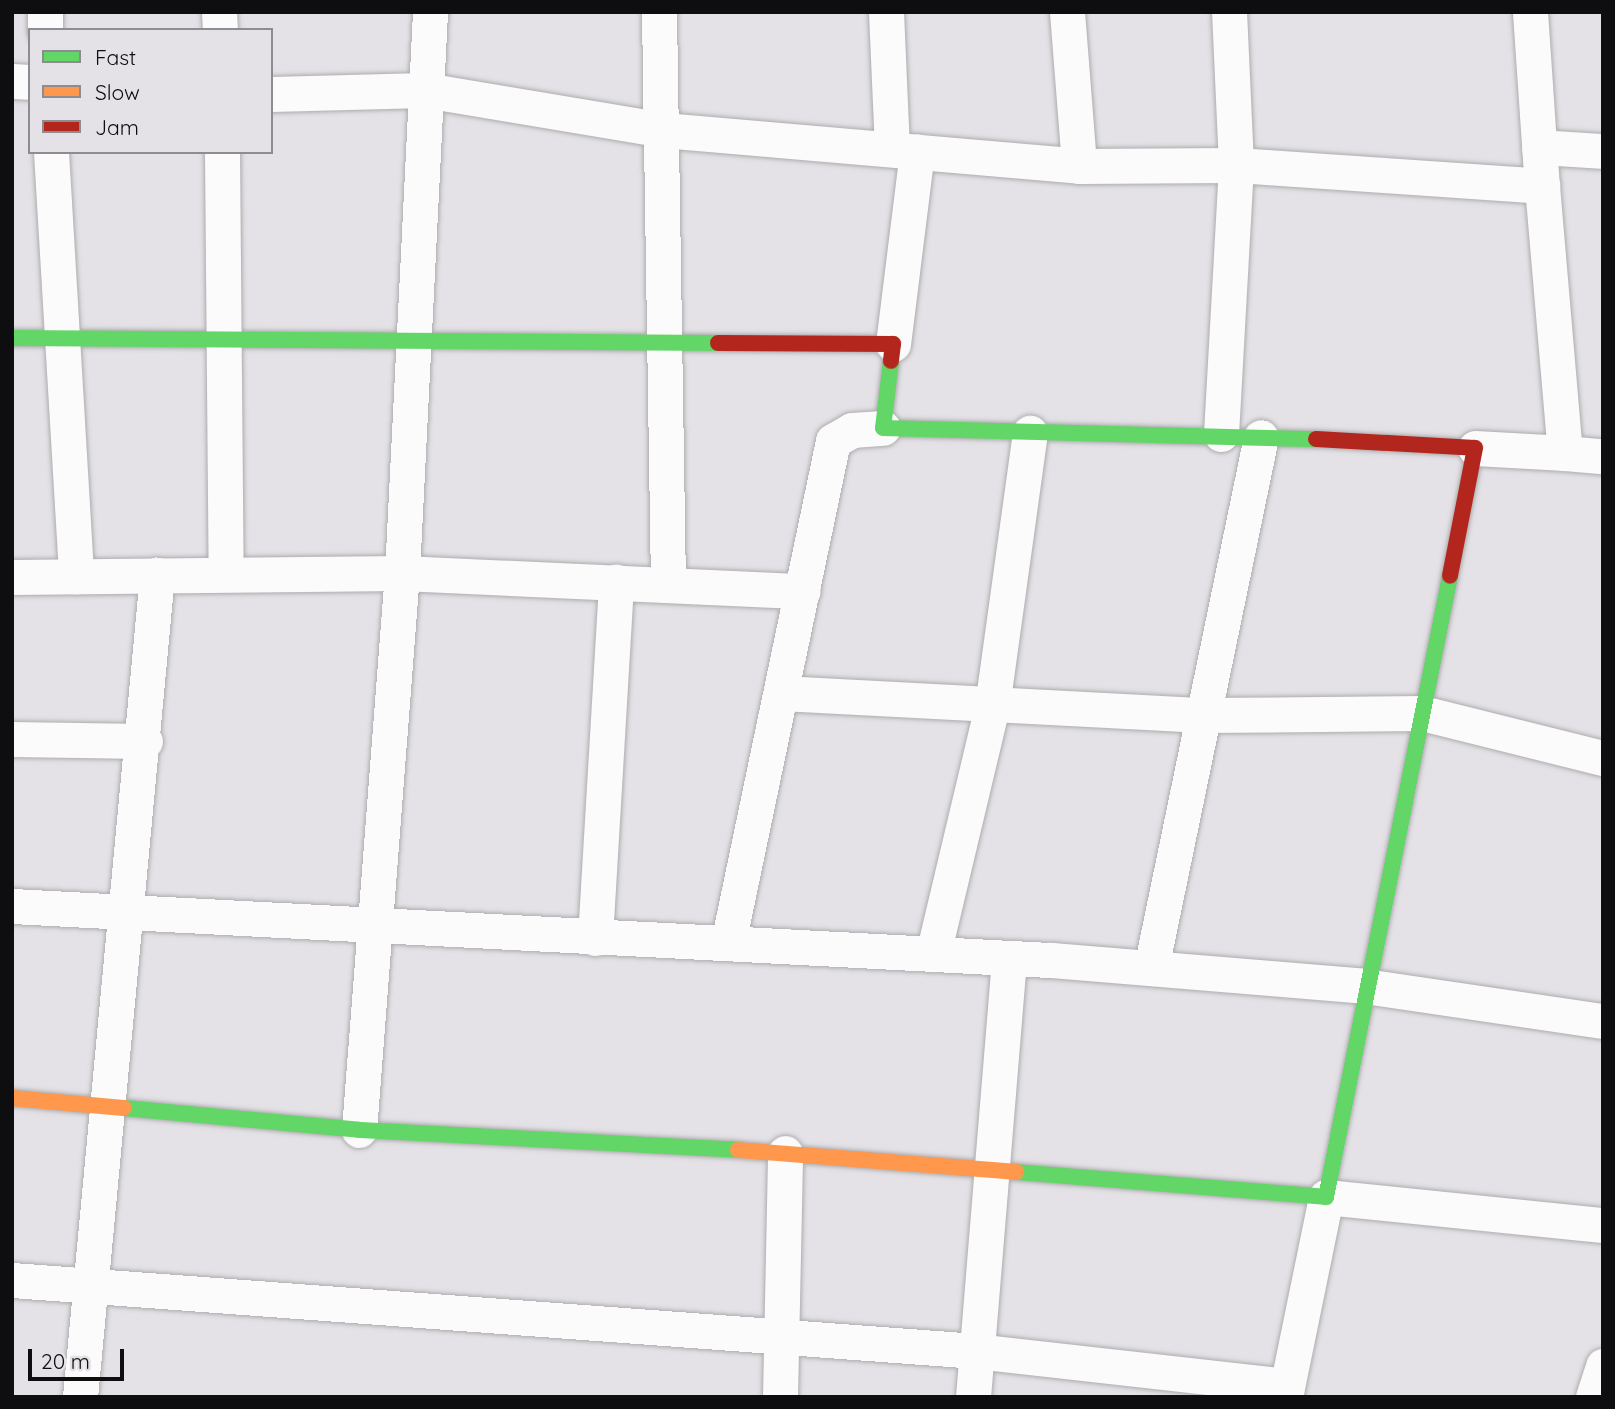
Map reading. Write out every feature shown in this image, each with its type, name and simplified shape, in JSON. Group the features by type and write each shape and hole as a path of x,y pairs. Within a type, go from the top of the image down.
{"street":[{"path":"359,1130 402,573 430,12"},
{"path":"659,12 663,130 668,584"},
{"path":"883,428 893,344 905,149 886,12"},
{"path":"1067,12 1079,166"},
{"path":"1221,434 1236,165 1229,12"},
{"path":"1530,12 1565,453"},
{"path":"273,94 425,90 663,130 1079,166 1236,165 1542,186"},
{"path":"1539,147 1603,151"},
{"path":"51,154 76,576"},
{"path":"222,154 221,335 226,572"},
{"path":"12,338 60,334 221,335 893,344"},
{"path":"727,943 833,441 852,430 883,428 1221,434 1603,456"},
{"path":"933,954 992,706 1030,432"},
{"path":"1151,968 1261,436"},
{"path":"12,1280 976,1351 1286,1391 1475,448"},
{"path":"12,577 226,572 402,573 803,591"},
{"path":"80,1397 145,741 157,575"},
{"path":"595,938 616,582"},
{"path":"781,693 1203,715 1422,713 1603,758"},
{"path":"12,739 145,741"},
{"path":"12,906 126,916 376,925 1009,958 1151,968 1366,986 1603,1021"},
{"path":"973,1397 987,1170 1009,958"},
{"path":"12,1098 108,1104 359,1130 785,1153 1326,1197 1603,1225"},
{"path":"780,1397 784,1338 785,1153"},
{"path":"1593,1397 1603,1366"}],"traffic: fast":[{"path":"12,338 718,343"},
{"path":"891,361 883,428 1316,439"},
{"path":"1016,1172 1326,1197 1450,576"},
{"path":"124,1108 359,1130 738,1150"}],"traffic: slow":[{"path":"12,1098 124,1108"},
{"path":"738,1150 1016,1172"}],"traffic: jam":[{"path":"718,343 893,344 891,361"},
{"path":"1316,439 1475,448 1450,576"}]}
